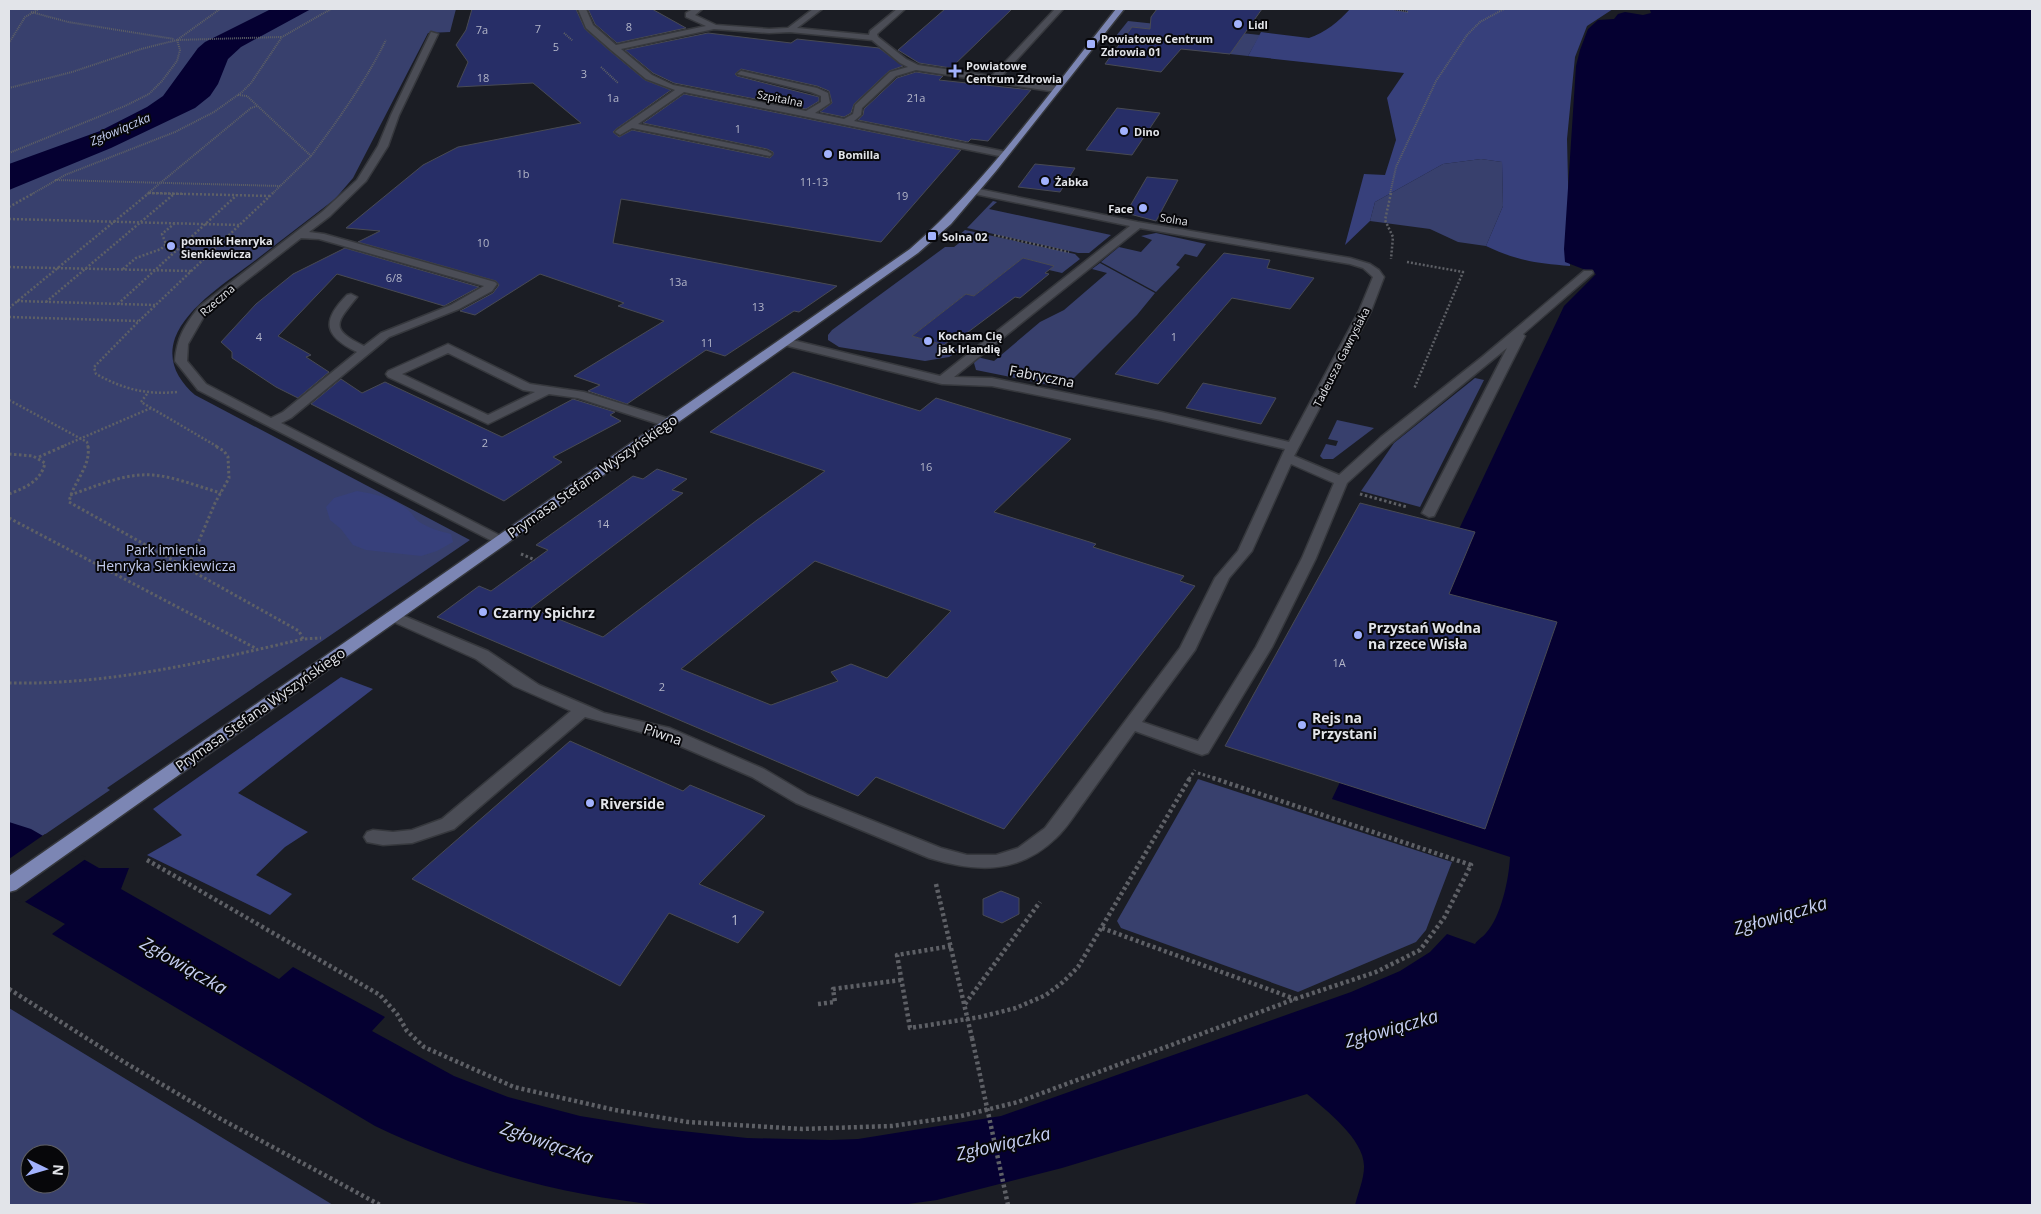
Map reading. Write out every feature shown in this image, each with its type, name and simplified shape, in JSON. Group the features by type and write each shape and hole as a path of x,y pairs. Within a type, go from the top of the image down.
{"main road":[{"name":"Prymasa Stefana Wyszyńskiego","path":"9,885 914,251 947,222 974,191 1120,9"}],"street":[{"name":"Szpitalna","path":"582,9 589,26 649,77 682,90 1004,154"},
{"path":"698,9 689,15 714,27"},
{"path":"790,30 818,9"},
{"path":"874,38 873,33 901,9"},
{"path":"994,79 1059,9"},
{"path":"614,48 714,27 769,31 790,30 874,38 903,61 916,67 1056,89"},
{"name":"Rzeczna","path":"434,34 395,115 383,146 361,181 326,214 204,309 187,332 182,344 181,361 202,387 500,540"},
{"path":"844,123 857,115 858,107 893,74 916,67"},
{"path":"741,74 814,90 825,95 826,104 806,115"},
{"path":"620,132 682,90"},
{"path":"631,125 767,154"},
{"name":"Solna","path":"974,191 1138,226 1339,259 1370,268"},
{"path":"942,380 1138,226"},
{"path":"271,423 288,415 385,335 455,307 488,289 491,284 320,236 298,235"},
{"name":"Tadeusza Gawrysiaka","path":"1127,731 1187,650 1202,623 1222,578 1230,566 1241,558 1290,453 1377,285 1378,277 1370,268"},
{"path":"1127,731 1202,749 1264,648 1309,558 1341,481 1386,440 1588,273"},
{"path":"350,297 337,311 333,326 337,335 364,351"},
{"path":"1429,513 1524,327"},
{"name":"Fabryczna","path":"784,342 942,380 976,380 1000,383 1161,416 1290,453 1341,481"},
{"path":"546,391 488,420 392,374 448,348 527,387 580,396 668,423"},
{"name":"Piwna","path":"392,616 482,655 520,682 583,710 600,717 664,732 758,773 802,799 935,853 961,861 989,863 1008,860 1035,848 1051,833 1127,731"},
{"path":"373,837 406,838 431,832 448,824 583,710"}],"path":[{"path":"9,43 22,20 31,12 39,9"},
{"path":"31,12 68,22 177,40 215,10 220,9"},
{"path":"9,88 72,72 141,49 177,40 282,37 331,9"},
{"path":"1393,9 1408,12"},
{"path":"1391,259 1393,237 1385,220 1396,167 1436,80 1467,35 1480,22 1504,9"},
{"path":"9,207 54,180 175,132 214,112 238,95 258,75 282,37"},
{"path":"9,153 130,104 149,94 162,82 177,61 180,50 177,40"},
{"path":"202,387 180,392 147,394 132,392 106,379 94,370 96,363 311,156 345,110 373,66 386,40"},
{"path":"238,95 247,96 311,156"},
{"path":"9,308 250,108 257,106"},
{"path":"54,180 282,186"},
{"path":"148,193 270,196"},
{"path":"46,302 174,194"},
{"path":"118,304 236,195"},
{"path":"9,219 240,225"},
{"path":"123,269 136,258 160,249 166,244 162,234 175,223"},
{"path":"994,235 1069,252"},
{"path":"1407,262 1463,272 1413,390"},
{"path":"9,267 191,272"},
{"path":"17,301 156,304"},
{"path":"9,317 139,321"},
{"path":"147,394 141,402 224,451 228,457 229,478 187,569"},
{"path":"9,400 88,442 88,461 70,495 69,502 299,631 303,639"},
{"path":"39,457 151,408"},
{"path":"9,454 26,454 39,457 45,463 44,470 38,478 27,486 9,494"},
{"path":"70,495 118,480 142,475 163,476 221,493"},
{"path":"1357,493 1410,507"},
{"path":"9,518 257,649"},
{"path":"523,555 535,560"},
{"path":"9,683 50,684 96,680 167,669 303,639 324,638 348,648"},
{"path":"951,946 897,955 910,1028 1015,1008 1045,996 1062,984 1078,967 1102,928 1194,772 1202,749"},
{"path":"147,860 380,995 397,1014 407,1031 424,1047 514,1087 615,1110 688,1122 802,1129 892,1126 961,1116 1018,1102 1295,999 1376,972 1420,950 1444,918 1471,865 1200,774"},
{"path":"936,884 968,1018 1008,1205"},
{"path":"964,1004 1040,902"},
{"path":"1102,928 1295,999"},
{"path":"818,1004 835,1002 833,989 901,980"},
{"path":"9,989 124,1062 210,1113 380,1205"}],"green space":[{"name":"Park imienia Henryka Sienkiewicza","path":"9,9 456,9 450,32 428,33 353,178 335,199 200,304 181,326 175,338 172,354 179,376 195,395 470,540 107,788 110,790 9,859"},
{"path":"1128,21 1260,35 1248,56 1112,41"},
{"path":"1481,159 1502,162 1503,206 1486,246 1458,242 1430,229 1370,221 1375,202 1443,164"},
{"path":"993,201 997,202 989,209 1111,235 1089,253 1078,253 967,228"},
{"path":"965,230 1075,254 1080,259 1062,273 1049,270 1053,266 1023,258 974,296 966,294 912,336 961,350 949,357 925,361 839,347 828,340 828,335 832,330 945,247 954,247 963,240 956,238"},
{"path":"1156,233 1206,244 1197,257 1185,254 1176,265 1180,267 1156,292 1101,262 1119,247 1141,252 1152,240 1141,236"},
{"path":"1100,263 1155,293 1137,315 1073,379 1059,387 976,370 974,363 977,357 994,361 1040,322 1064,310 1107,273 1092,269"},
{"path":"1475,378 1484,380 1420,507 1361,491 1394,443"},
{"path":"1337,420 1374,428 1333,459 1323,459 1320,456 1326,444 1336,446 1338,441 1328,439"},
{"path":"1198,779 1452,862 1426,930 1416,942 1298,992 1121,928 1117,921"},
{"path":"9,1008 333,1205 9,1205"}],"shaded area":[{"path":"1350,9 1388,9 1406,12 1408,11 1398,9 1613,9 1587,26 1575,57 1567,139 1570,266 1527,260 1486,246 1503,206 1502,162 1481,159 1443,164 1375,202 1370,221 1345,245 1364,174 1385,175 1396,140 1387,98 1404,73 1248,56 1261,32 1309,38 1331,26"},
{"path":"357,491 397,502 422,523 451,534 453,542 437,551 421,556 366,550 353,545 341,529 330,520 326,507 334,498"},
{"path":"341,677 373,689 238,793 308,832 285,847 256,875 292,894 270,915 147,855 182,835 153,809"}],"water":[{"name":"Zgłowiączka","path":"271,9 311,9 241,47 228,59 218,84 210,96 195,108 111,148 9,190 9,164 100,131 147,107 163,96 198,48 205,42"},
{"name":"Zgłowiączka","path":"1645,9 2032,9 2032,1205 1355,1205 1364,1172 1363,1157 1358,1146 1343,1126 1307,1094 1062,1168 937,1200 901,1205 660,1205 623,1200 550,1187 514,1178 444,1155 375,1126 52,934 65,924 9,893 9,822 31,829 99,868 129,868 121,889 279,979 293,967 385,1017 372,1031 454,1076 508,1097 580,1116 654,1128 747,1138 858,1139 1001,1116 1351,992 1400,971 1430,952 1447,934 1475,944 1485,935 1500,908 1508,876 1510,857 1332,799 1564,306 1596,274 1565,262 1564,249 1576,66 1588,29 1598,20 1614,19 1618,14 1625,12 1643,15 1651,13 1650,10"}],"pier":[{"path":"45,834 87,858 22,904 9,896 9,859"}],"building":[{"path":"472,9 576,9 585,29 610,51 645,80 671,90 616,129 613,132 619,137 632,130 770,158 773,155 773,152 767,149 643,123 684,94 961,150 881,242 621,199 613,243 837,286 799,312 794,311 725,356 706,350 627,404 588,391 600,385 574,376 664,321 618,306 624,303 540,274 475,315 460,311 493,293 499,285 496,281 358,242 380,231 346,228 423,165 458,147 581,123 533,83 457,87 468,62 456,45 466,30"},
{"path":"588,9 652,9 686,28 617,43 595,24"},
{"path":"945,9 1012,9 951,68 919,63 898,50"},
{"path":"1157,9 1262,9 1230,54 1181,49 1161,72 1105,64 1132,27 1150,29 1151,17"},
{"path":"708,33 791,43 797,39 879,48 903,66 889,71 854,104 851,113 844,117 820,112 832,103 829,91 817,86 741,69 735,74 819,97 819,101 806,109 674,83 653,73 625,50"},
{"path":"916,72 943,76 939,80 1031,90 988,141 971,139 968,142 858,120 863,115 864,109 897,78"},
{"name":"Dino","path":"1117,108 1160,113 1132,155 1086,150"},
{"path":"1035,164 1075,168 1060,192 1018,187"},
{"path":"1147,177 1178,180 1156,221 1126,213"},
{"path":"345,248 479,287 444,306 337,274 278,336 311,355 306,357 329,372 298,398 276,387 232,358 232,352 221,342 256,304 293,274"},
{"path":"1224,253 1270,260 1267,268 1314,278 1290,309 1232,298 1158,384 1115,374"},
{"path":"1023,258 1054,266 1045,273 1049,274 1020,298 1015,297 960,338 955,336 944,345 912,336 966,294 974,296"},
{"path":"793,372 920,411 936,398 1071,439 994,512 1096,544 1093,547 1184,576 1180,581 1195,586 1004,829 876,777 858,796 437,617 479,586 491,591 548,550 536,545 633,476 643,479 657,469 687,479 672,490 683,493 531,608 603,637 825,471 710,432","holes":["815,561 951,611 887,678 851,664 831,672 838,681 771,705 681,669"]},
{"path":"341,379 362,393 385,382 502,437 573,399 615,412 610,415 621,421 553,457 562,462 504,501 311,404"},
{"path":"1203,383 1276,398 1261,424 1186,408"},
{"path":"1360,503 1475,532 1449,594 1557,622 1485,829 1225,746"},
{"path":"570,741 683,791 690,785 765,816 699,884 764,912 738,943 669,913 620,986 412,879"},
{"path":"1001,891 1019,898 1019,914 1002,923 983,915 983,899"}],"place":[{"name":"Lidl","path":"1238,24"},
{"name":"Powiatowe Centrum Zdrowia 01","path":"1091,44"},
{"name":"Powiatowe Centrum Zdrowia","path":"955,71"},
{"name":"Dino","path":"1124,131"},
{"name":"Bomilla","path":"828,154"},
{"name":"Żabka","path":"1045,181"},
{"name":"Face","path":"1143,208"},
{"name":"Solna 02","path":"932,236"},
{"name":"pomnik Henryka Sienkiewicza","path":"171,246"},
{"name":"Kocham Cię jak Irlandię","path":"928,341"},
{"name":"Czarny Spichrz","path":"483,612"},
{"name":"Przystań Wodna na rzece Wisła","path":"1358,635"},
{"name":"Rejs na Przystani","path":"1302,725"},
{"name":"Riverside","path":"590,803"}]}
